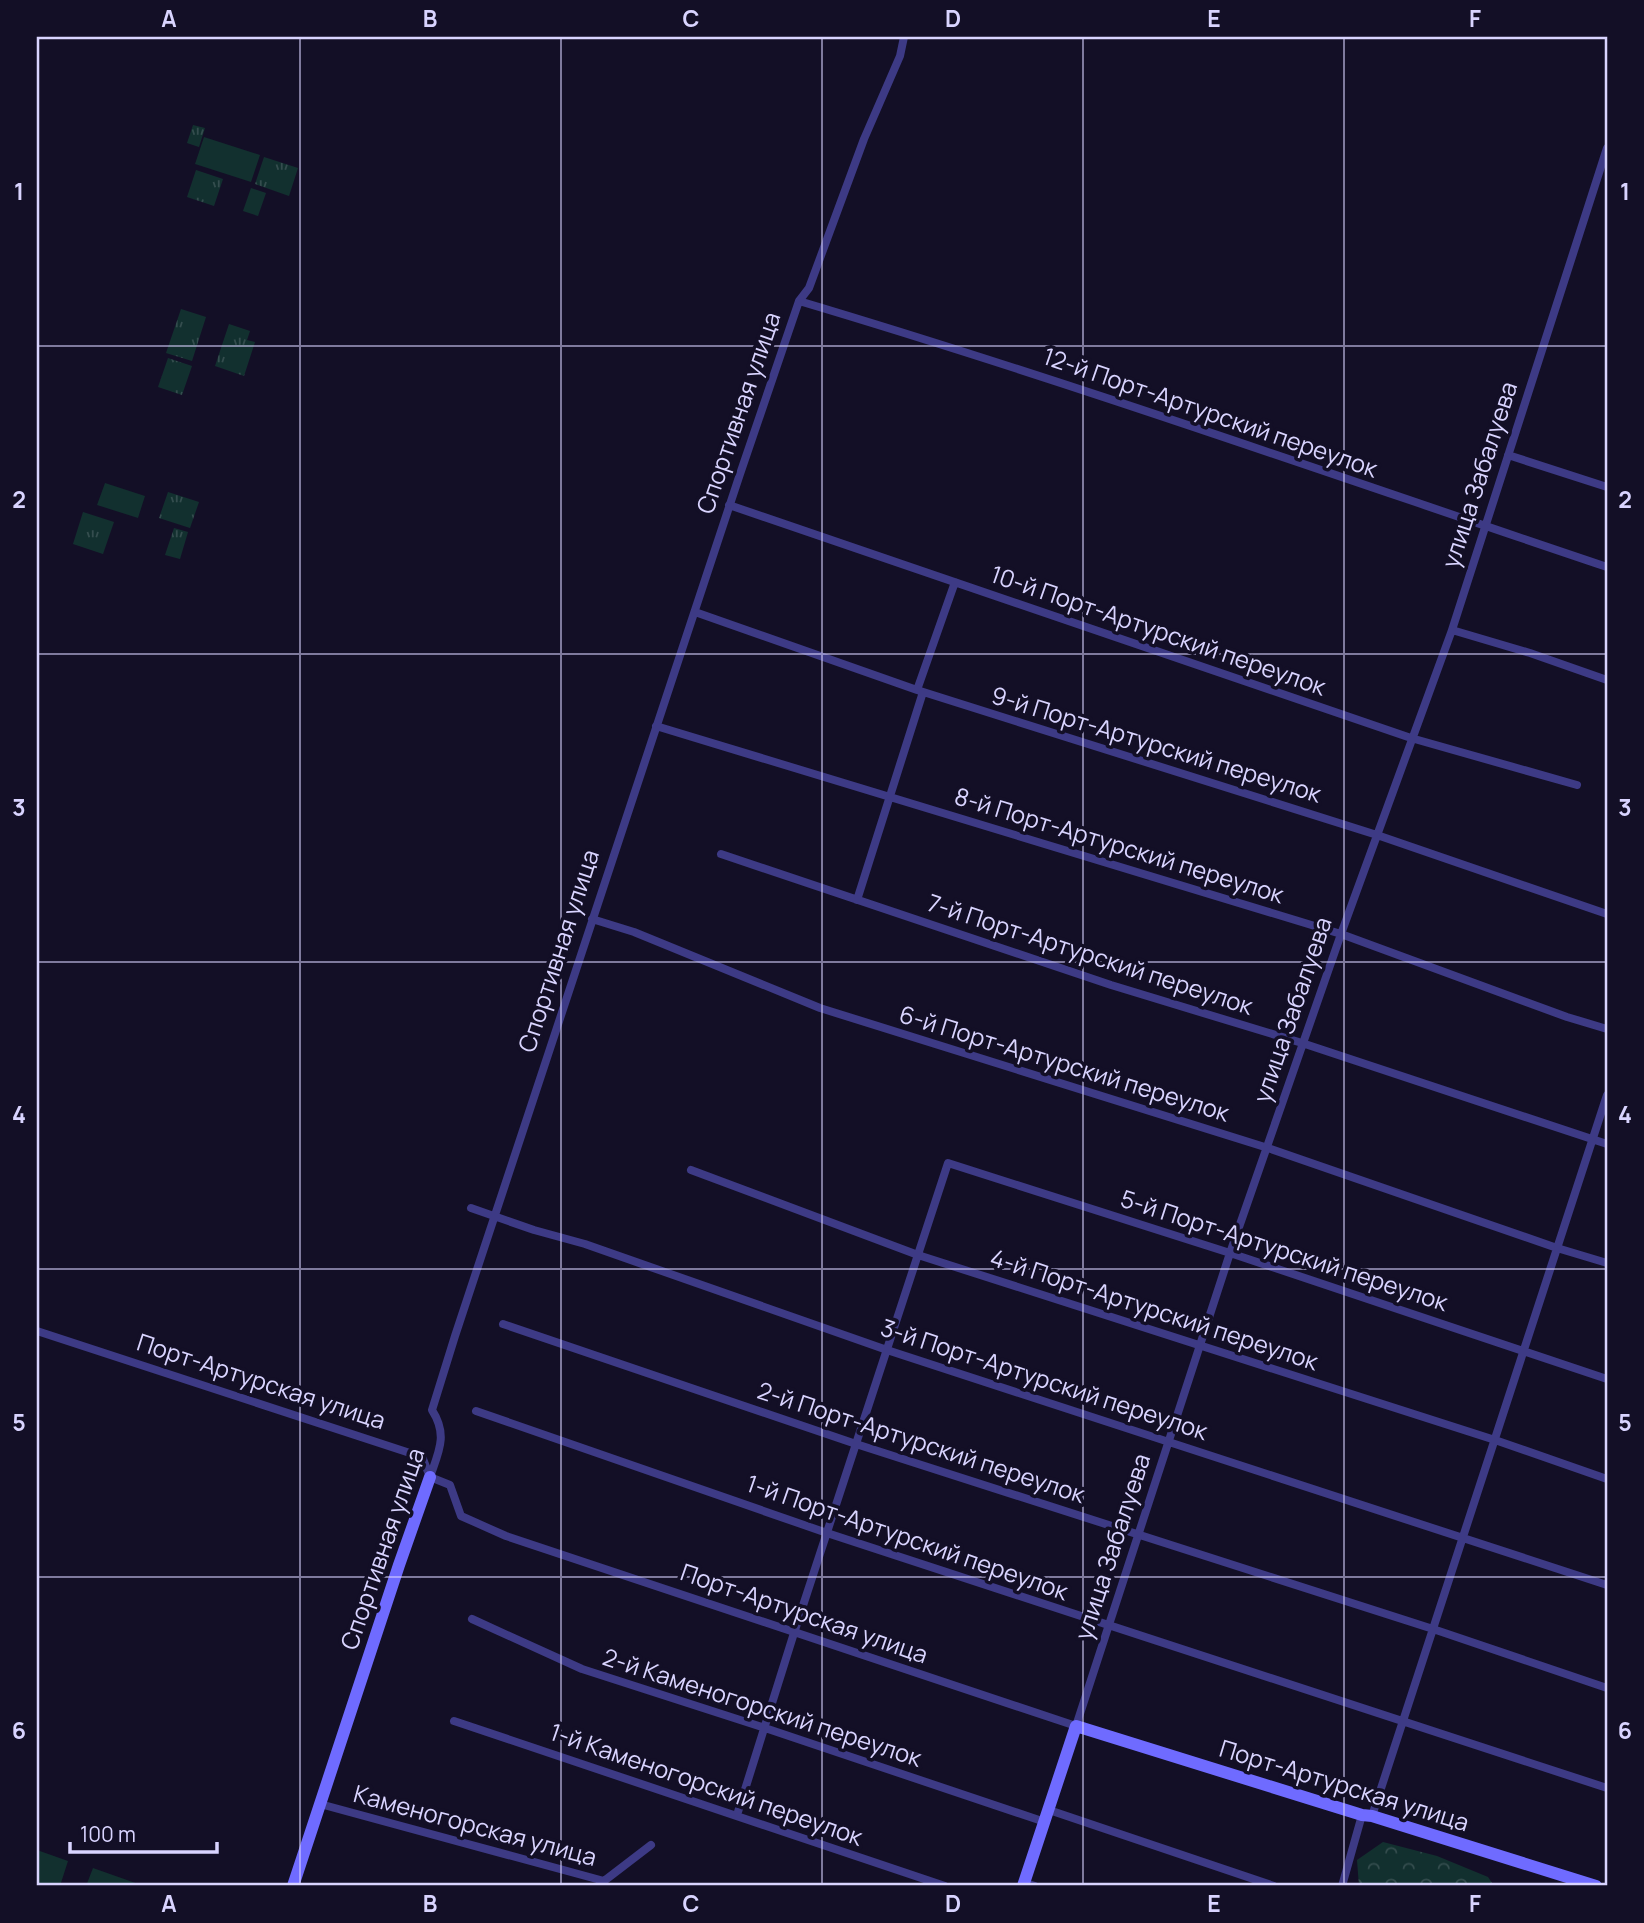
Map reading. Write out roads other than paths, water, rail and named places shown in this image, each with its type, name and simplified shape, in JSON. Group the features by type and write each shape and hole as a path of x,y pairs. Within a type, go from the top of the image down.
{"street":[{"name":"Спортивная улица","path":"293,1886 441,1443 442,1429 432,1409 454,1335 799,301 809,288 859,152 900,56 904,37"},
{"name":"улица Забалуева","path":"1028,1885 1047,1816 1230,1254 1302,1043 1452,630 1607,148"},
{"name":"12-й Порт-Артурский переулок","path":"799,301 914,335 1607,567"},
{"path":"1508,455 1607,487"},
{"name":"10-й Порт-Артурский переулок","path":"729,505 1411,737 1577,785"},
{"path":"857,900 955,582"},
{"name":"9-й Порт-Артурский переулок","path":"695,612 920,691 1377,835 1607,914"},
{"path":"1452,630 1607,680"},
{"name":"8-й Порт-Артурский переулок","path":"656,726 1341,934 1567,1017 1607,1028"},
{"name":"7-й Порт-Артурский переулок","path":"721,854 1111,985 1302,1043 1607,1144"},
{"name":"6-й Порт-Артурский переулок","path":"592,919 634,932 820,1008 1268,1147 1607,1263"},
{"path":"1342,1886 1433,1629 1607,1095"},
{"name":"5-й Порт-Артурский переулок","path":"918,1255 948,1163 1607,1379"},
{"name":"4-й Порт-Артурский переулок","path":"691,1170 918,1255 1495,1440 1607,1479"},
{"name":"3-й Порт-Артурский переулок","path":"471,1208 585,1244 887,1350 1607,1585"},
{"path":"737,1815 918,1255"},
{"name":"2-й Порт-Артурский переулок","path":"503,1324 856,1444 1433,1629 1607,1688"},
{"name":"Порт-Артурская улица","path":"37,1331 416,1455 427,1467 430,1477 450,1485 461,1516 495,1531 1076,1727 1596,1886"},
{"name":"1-й Порт-Артурский переулок","path":"476,1411 827,1533 1607,1788"},
{"name":"2-й Каменогорский переулок","path":"472,1619 582,1669 1274,1886"},
{"name":"1-й Каменогорский переулок","path":"454,1721 945,1886"},
{"name":"Каменогорская улица","path":"320,1804 604,1881 651,1845"}]}
